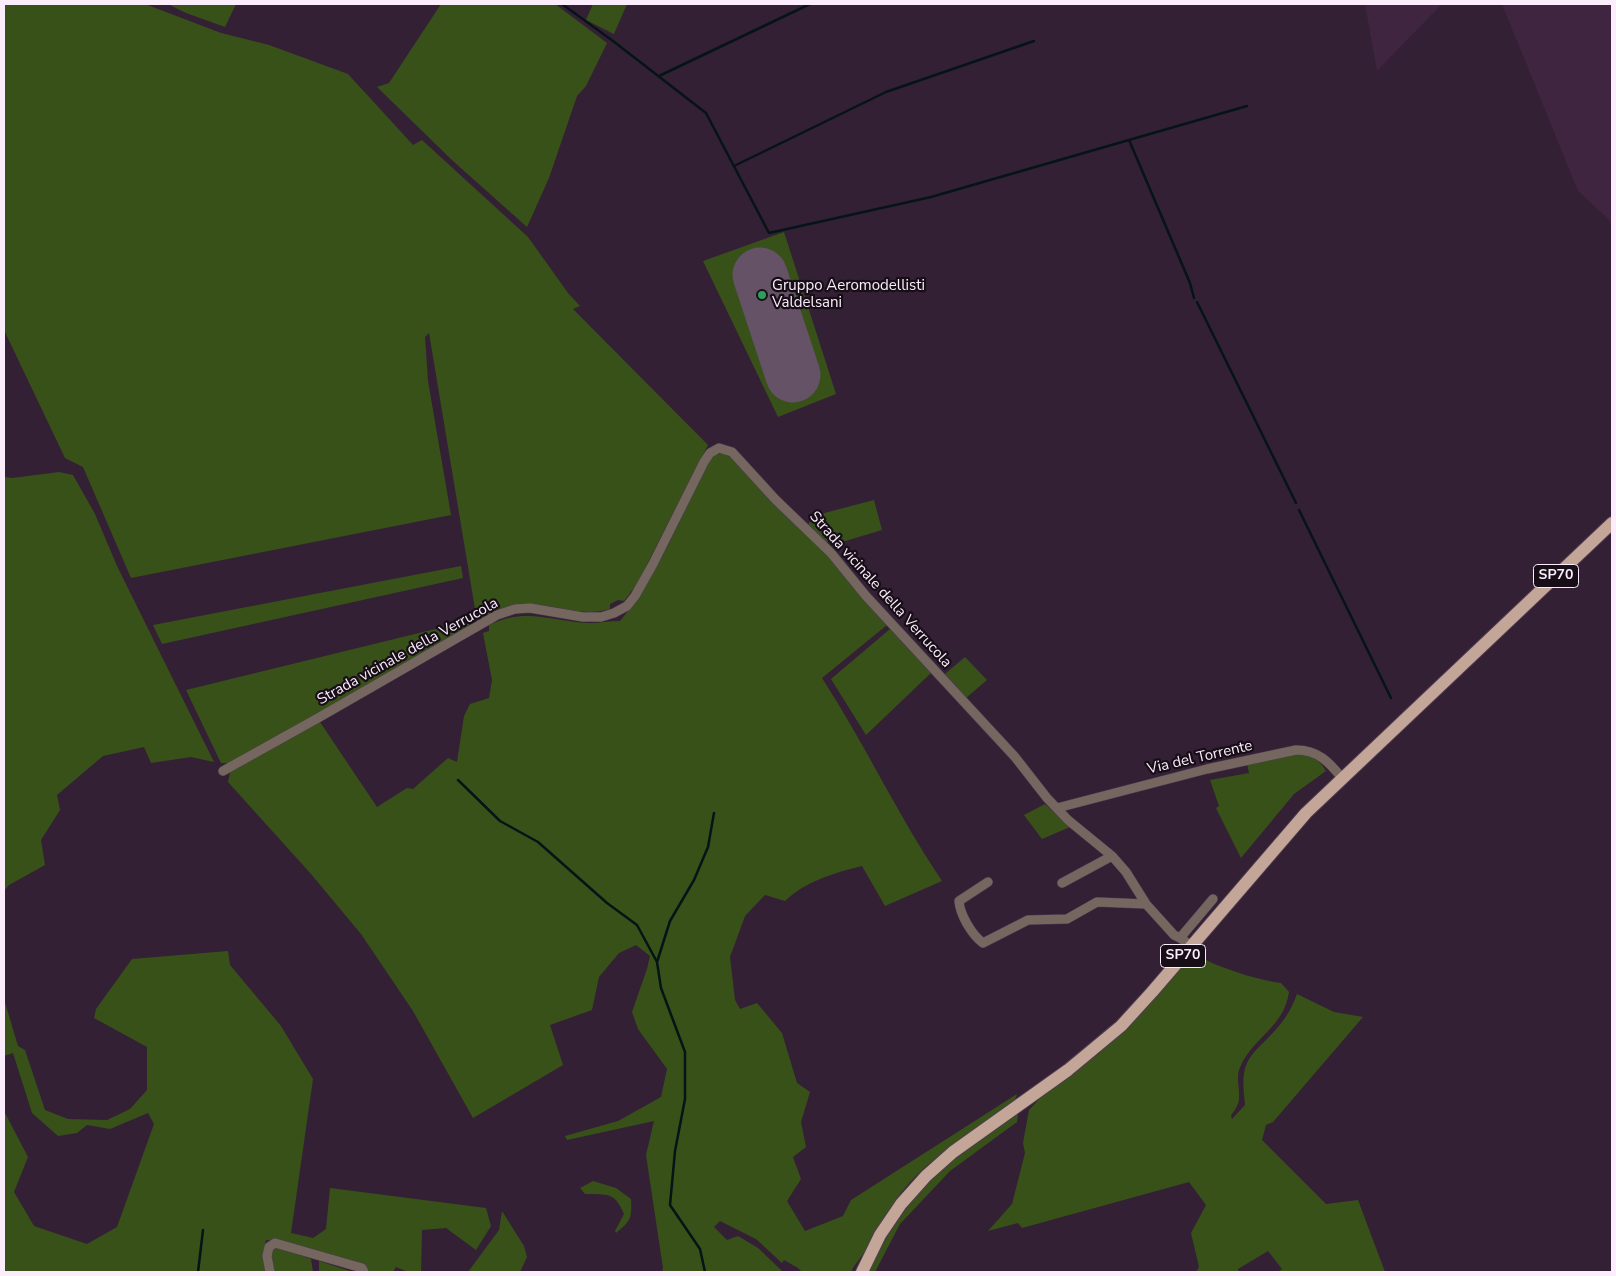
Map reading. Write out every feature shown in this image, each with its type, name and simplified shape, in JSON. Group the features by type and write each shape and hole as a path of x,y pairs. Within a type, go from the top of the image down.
{"main road":[{"name":"SP70","path":"862,1272 880,1235 901,1204 926,1176 953,1152 1026,1101 1097,1047 1132,1015 1306,813 1612,523"}],"street":[{"name":"Strada vicinale della Verrucola","path":"223,771 497,615 515,609 530,608 583,617 601,617 627,606 635,596 653,564 704,462 710,453 718,448 732,452 831,553 866,596 1015,757 1057,808"},
{"name":"Via del Torrente","path":"1057,808 1207,769 1296,750 1309,751 1319,755 1342,778"},
{"path":"1057,808 1068,820 1112,856 1126,872 1146,904 1174,936 1192,946"},
{"path":"1062,883 1112,856"},
{"path":"988,882 959,901 960,910 977,939 983,943 1028,920 1067,919 1097,902 1146,904"},
{"path":"1180,938 1213,899"},
{"path":"270,1272 267,1256 269,1247 275,1243 362,1268 364,1272"}],"shaded area":[{"path":"1365,4 1442,4 1377,71"},
{"path":"1502,4 1612,4 1612,229 1609,220 1578,191"}],"green space":[{"path":"4,4 145,4 221,33 269,45 348,74 413,145 422,140 528,237 568,293 580,306 573,309 708,445 637,584 624,601 618,600 610,604 610,609 588,612 536,604 519,604 500,610 477,621 429,333 425,337 428,381 451,515 131,578 83,467 65,458 4,330"},
{"path":"168,4 236,4 225,27 186,13"},
{"path":"441,4 555,4 607,43 586,86 577,96 549,178 527,227 453,161 377,87 389,83"},
{"path":"593,4 627,4 614,34 586,20"},
{"name":"Gruppo Aeromodellisti Valdelsani","path":"784,232 836,394 778,417 703,261"},
{"path":"724,453 733,459 819,545 887,625 822,678 942,881 885,906 862,866 811,883 785,901 765,895 745,916 730,957 735,1000 740,1009 757,1003 782,1033 797,1083 810,1092 801,1122 806,1147 793,1157 801,1179 787,1201 805,1231 843,1216 851,1200 1017,1094 1014,1103 936,1158 909,1183 898,1197 851,1272 802,1272 784,1260 782,1263 756,1239 720,1221 714,1227 727,1240 738,1236 758,1248 782,1271 662,1272 663,1268 646,1155 654,1121 567,1140 565,1136 618,1121 661,1097 667,1069 638,1029 632,1012 650,956 636,945 619,953 599,977 592,1010 550,1025 563,1065 473,1118 413,1011 361,934 311,874 228,782 230,772 320,722 377,807 407,788 413,789 448,758 457,762 464,716 470,704 489,698 492,680 483,633 489,631 489,625 502,620 527,616 589,623 620,621 634,604 657,566 706,465 714,455"},
{"path":"59,472 73,475 95,514 117,566 214,762 191,757 151,763 144,747 103,756 57,795 60,810 41,840 45,865 9,885 4,891 4,477 12,478"},
{"path":"874,500 882,530 832,545 830,541 826,543 808,525 813,516"},
{"path":"461,566 463,578 162,644 153,625"},
{"path":"471,612 472,622 467,628 231,763 221,763 186,690 464,622"},
{"path":"890,629 931,673 866,735 831,679"},
{"path":"965,657 987,680 966,698 945,674"},
{"path":"1293,754 1316,759 1326,771 1294,794 1241,858 1216,808 1219,806 1210,780 1249,773 1247,764"},
{"path":"1045,804 1070,827 1042,839 1024,815"},
{"path":"228,951 230,965 281,1026 313,1079 291,1233 313,1238 326,1229 330,1188 486,1208 491,1226 476,1250 446,1228 422,1230 421,1272 408,1272 396,1267 393,1272 369,1272 362,1265 285,1242 266,1240 264,1249 267,1272 4,1272 4,1111 28,1157 14,1192 34,1226 87,1244 117,1227 154,1124 148,1113 110,1129 87,1125 77,1133 58,1136 32,1113 13,1053 4,1056 4,999 18,1046 25,1050 45,1110 68,1119 107,1120 130,1109 147,1090 147,1047 94,1018 96,1009 132,959"},
{"path":"1192,954 1241,973 1281,983 1289,992 1281,1014 1247,1055 1239,1069 1239,1101 1231,1116 1232,1119 1245,1105 1243,1079 1249,1060 1285,1018 1297,994 1334,1012 1363,1017 1273,1122 1266,1125 1262,1140 1326,1204 1358,1200 1385,1272 1278,1272 1282,1269 1268,1251 1238,1269 1239,1272 1196,1272 1199,1267 1191,1233 1206,1205 1189,1182 1022,1228 1018,1223 988,1231 1012,1204 1025,1153 1023,1143 1029,1110 1042,1096 1097,1055 1136,1017"},
{"path":"1018,1114 1017,1122 950,1171 900,1224 875,1272 867,1272 891,1230 914,1198 947,1164"},
{"path":"593,1181 616,1188 631,1199 630,1219 616,1233 615,1231 624,1214 617,1201 613,1198 605,1195 585,1194 580,1188"},
{"path":"502,1211 524,1246 527,1257 520,1272 468,1272 499,1230"},
{"path":"277,1247 311,1259 313,1272 273,1272 270,1252"},
{"path":"319,1261 353,1272 319,1272"}],"waterway":[{"path":"562,4 706,113 769,233 931,197 1247,106"},
{"path":"659,76 810,4"},
{"path":"734,166 886,92 1034,41"},
{"path":"1129,140 1190,283 1194,298"},
{"path":"1197,302 1296,503"},
{"path":"1299,510 1391,698"},
{"path":"458,780 500,821 538,842 607,903 637,925 657,962"},
{"path":"705,1272 700,1249 670,1205 675,1151 685,1099 685,1052 661,988 657,962 670,921 694,880 708,847 714,813"},
{"path":"198,1272 203,1230"}],"runway":[{"path":"760,275 793,375"}],"place":[{"name":"Gruppo Aeromodellisti Valdelsani","path":"762,295"}]}
